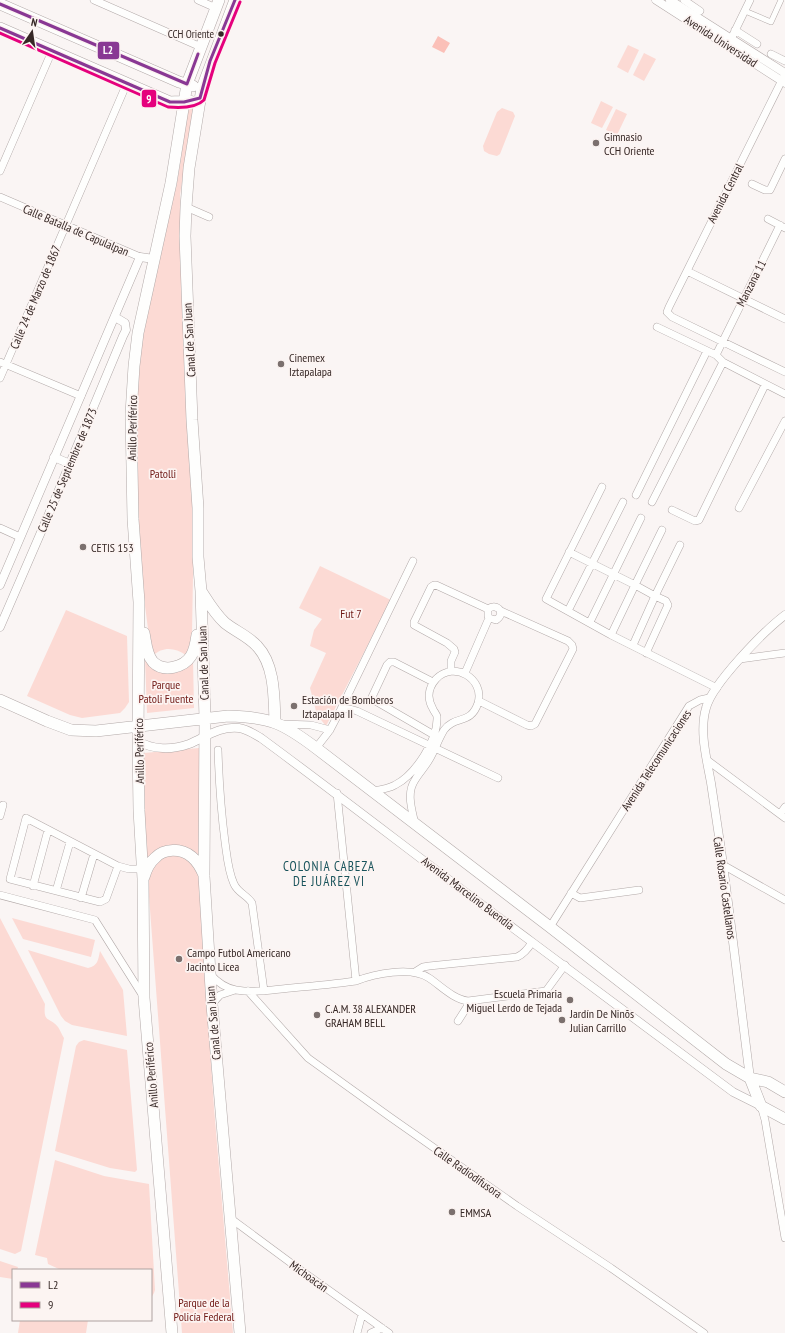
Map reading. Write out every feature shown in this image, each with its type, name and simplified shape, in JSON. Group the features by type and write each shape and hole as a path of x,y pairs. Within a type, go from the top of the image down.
{"main road":[{"name":"Canal de San Juan","path":"235,0 214,53 201,93 189,168 186,206 188,317 192,420 197,492 198,557 201,596 205,718 204,876 209,973 240,1333"},
{"path":"0,4 179,82 187,84 201,93 184,102 170,102 0,28"},
{"path":"184,102 187,84 217,4"},
{"name":"Anillo Periférico","path":"172,1333 144,998 143,874 139,810 138,741 139,602 132,520 131,414 138,333 171,183 184,102"},
{"path":"139,602 149,655 159,666 169,668 181,665 187,661 194,651 201,596"},
{"path":"201,596 219,618 250,639 264,655 271,675 278,723"},
{"name":"Avenida Marcelino Buendía","path":"0,700 51,723 71,730 96,731 138,725 228,716 247,716 278,723 297,733 726,1064 750,1078 768,1082 785,1092"},
{"path":"143,874 155,858 163,852 173,850 192,857 199,865 204,876"},
{"path":"750,1078 761,1106"},
{"name":"Avenida Marcelino Buendía","path":"761,1106 785,1119"}],"street":[{"path":"94,0 201,47"},
{"path":"198,0 217,4"},
{"name":"Avenida Universidad","path":"656,0 784,78"},
{"name":"Avenida Universidad","path":"670,0 682,2 784,78"},
{"path":"731,39 750,0"},
{"path":"745,11 771,22 781,0"},
{"path":"682,2 700,11"},
{"path":"736,30 757,44"},
{"path":"0,171 52,51"},
{"path":"771,54 785,61"},
{"name":"Avenida Central","path":"722,340 672,316 667,312 686,271 784,78"},
{"name":"Calle 24 de Marzo de 1867","path":"0,378 3,363 66,225 127,83"},
{"path":"752,184 765,190 770,190 785,160"},
{"name":"Calle Batalla de Capulalpan","path":"0,197 140,257 154,259"},
{"path":"186,206 209,217"},
{"path":"768,219 782,227"},
{"name":"Manzana 11","path":"716,355 743,299 782,227"},
{"name":"Calle 25 de Septiembre de 1873","path":"0,585 140,257"},
{"path":"686,271 785,319"},
{"name":"Calle 25 de Septiembre de 1873","path":"0,627 126,330 126,323 115,317"},
{"path":"657,327 716,355 723,362 785,394"},
{"path":"722,340 785,372"},
{"path":"636,495 708,351"},
{"path":"652,502 723,362"},
{"path":"3,363 81,396"},
{"path":"672,510 694,521 699,520 765,385"},
{"path":"739,508 785,421"},
{"path":"54,457 70,464"},
{"path":"602,487 546,599 611,635 716,688"},
{"path":"568,611 623,502"},
{"path":"590,622 641,518"},
{"path":"0,528 20,537"},
{"path":"611,635 662,530"},
{"path":"633,645 680,545"},
{"path":"569,552 666,601 668,605 646,653"},
{"path":"316,748 330,730 341,709 413,561"},
{"path":"451,671 454,649 447,643 415,627 414,622 434,585 496,620 501,613"},
{"path":"465,673 491,607 495,606 501,613"},
{"path":"479,701 527,725 531,726 535,724 573,649 572,645 568,641 509,614 501,613"},
{"path":"709,698 740,659 761,636 785,614"},
{"path":"740,659 785,653"},
{"path":"433,682 394,662 390,662 387,665 372,700 434,735"},
{"path":"371,791 395,785 403,779 419,763 432,746 445,729 451,724 468,718 473,714 479,701 479,694 476,683 472,678 465,673 451,671 443,674 433,682 429,693 430,704 437,715 432,746 428,762 411,787 410,797 415,824"},
{"name":"Calle Rosario Castellanos","path":"709,698 704,718 703,730 723,865 750,1078"},
{"name":"Avenida Telecomunicaciones","path":"550,927 689,706 700,700 709,698"},
{"path":"341,709 357,711 498,778"},
{"path":"278,723 311,725 330,730"},
{"name":"Avenida Marcelino Buendía","path":"138,741 153,748 160,748 188,744 218,730 230,728 240,728 261,738 337,793 532,942 565,965 733,1092 761,1106"},
{"path":"218,750 221,811 228,862 234,884 238,890 249,898 252,903 264,991"},
{"path":"707,760 783,816 785,807"},
{"path":"337,793 356,981"},
{"path":"0,816 3,805"},
{"path":"118,866 106,899 100,902 56,892 10,879 26,818 118,866 143,874"},
{"path":"33,886 48,830"},
{"path":"56,892 70,842"},
{"path":"81,898 94,854"},
{"path":"723,865 785,900"},
{"path":"571,893 580,898 639,890"},
{"path":"0,895 95,920 144,998"},
{"path":"415,972 430,966 517,957 528,950 532,942"},
{"path":"209,973 219,984 235,990 264,991 356,981 369,976 415,972 427,976 461,1000 468,1001 546,991 565,965"},
{"path":"212,1005 220,995 235,990"},
{"name":"Calle Radiodifusora","path":"248,991 308,1058 504,1197 611,1268 704,1333"},
{"path":"458,1021 465,1011 468,1001"},
{"path":"761,1106 765,1120 785,1238"},
{"name":"Michoacán","path":"230,1218 389,1333"},
{"path":"356,1333 362,1314"},
{"path":"372,1333 382,1328"}],"green space":[{"path":"628,45 639,50 628,73 617,67"},
{"path":"644,53 656,59 644,81 633,75"},
{"path":"601,101 613,107 602,128 591,123"},
{"name":"Patolli","path":"194,103 180,195 192,476 192,634 191,646 186,655 178,651 165,649 153,656 151,651 143,591 136,506 134,445 140,346 167,216 176,188 187,110 190,104"},
{"path":"502,108 513,112 515,116 500,154 497,156 484,151 483,146 497,112"},
{"path":"616,109 627,114 617,135 606,130"},
{"name":"Fut 7","path":"320,566 391,600 326,726 317,715 310,688 326,653 310,646 314,630 322,619 299,608"},
{"path":"66,610 127,636 129,702 120,713 82,718 70,715 27,696"},
{"name":"Parque Patoli Fuente","path":"145,659 152,666 193,660 194,708 147,713"},
{"path":"199,748 201,861 179,846 145,862 144,753"},
{"name":"Parque de la Policía Federal","path":"173,854 183,856 198,870 214,1108 233,1333 182,1333 148,883 152,867 158,861"},
{"path":"0,918 45,1004 45,1014 47,1019 58,1027 64,1038 21,1251 15,1254 0,1249"},
{"path":"12,918 95,940 91,957 23,939"},
{"path":"28,950 88,968 96,964 100,951 123,990 127,1036 72,1025 65,1021 61,1016"},
{"path":"84,1040 127,1050 137,1170 135,1172 110,1168 55,1151 76,1046 79,1042"},
{"path":"55,1160 104,1176 149,1184 155,1290 152,1296 152,1269 59,1269 48,1264 47,1258 35,1255"},
{"path":"0,1261 18,1267 17,1269 12,1269 12,1279 0,1277"},
{"path":"20,1321 88,1321 86,1333 18,1333"}],"shaded area":[{"path":"438,36 450,43 444,53 432,47"}],"transit line":[{"name":"L2","path":"0,28 170,102 184,102 200,98 210,61 235,0"},
{"name":"9","path":"0,33 168,107 187,107 197,105 204,100 215,63 240,2"},
{"name":"L2","path":"0,4 187,84 198,54"}],"place":[{"name":"CCH Oriente","path":"221,34"},
{"name":"Gimnasio CCH Oriente","path":"596,143"},
{"name":"Cinemex Iztapalapa","path":"281,364"},
{"name":"CETIS 153","path":"83,547"},
{"name":"Estación de Bomberos Iztapalapa II","path":"294,706"},
{"name":"Campo Futbol Americano Jacinto Licea","path":"179,959"},
{"name":"Escuela Primaria Miguel Lerdo de Tejada","path":"570,1000"},
{"name":"C.A.M. 38 ALEXANDER GRAHAM BELL","path":"317,1015"},
{"name":"Jardín De Ninõs Julian Carrillo","path":"562,1020"},
{"name":"EMMSA","path":"452,1212"}],"district":[{"name":"COLONIA CABEZA DE JUÁREZ VI","path":"329,874"}]}
